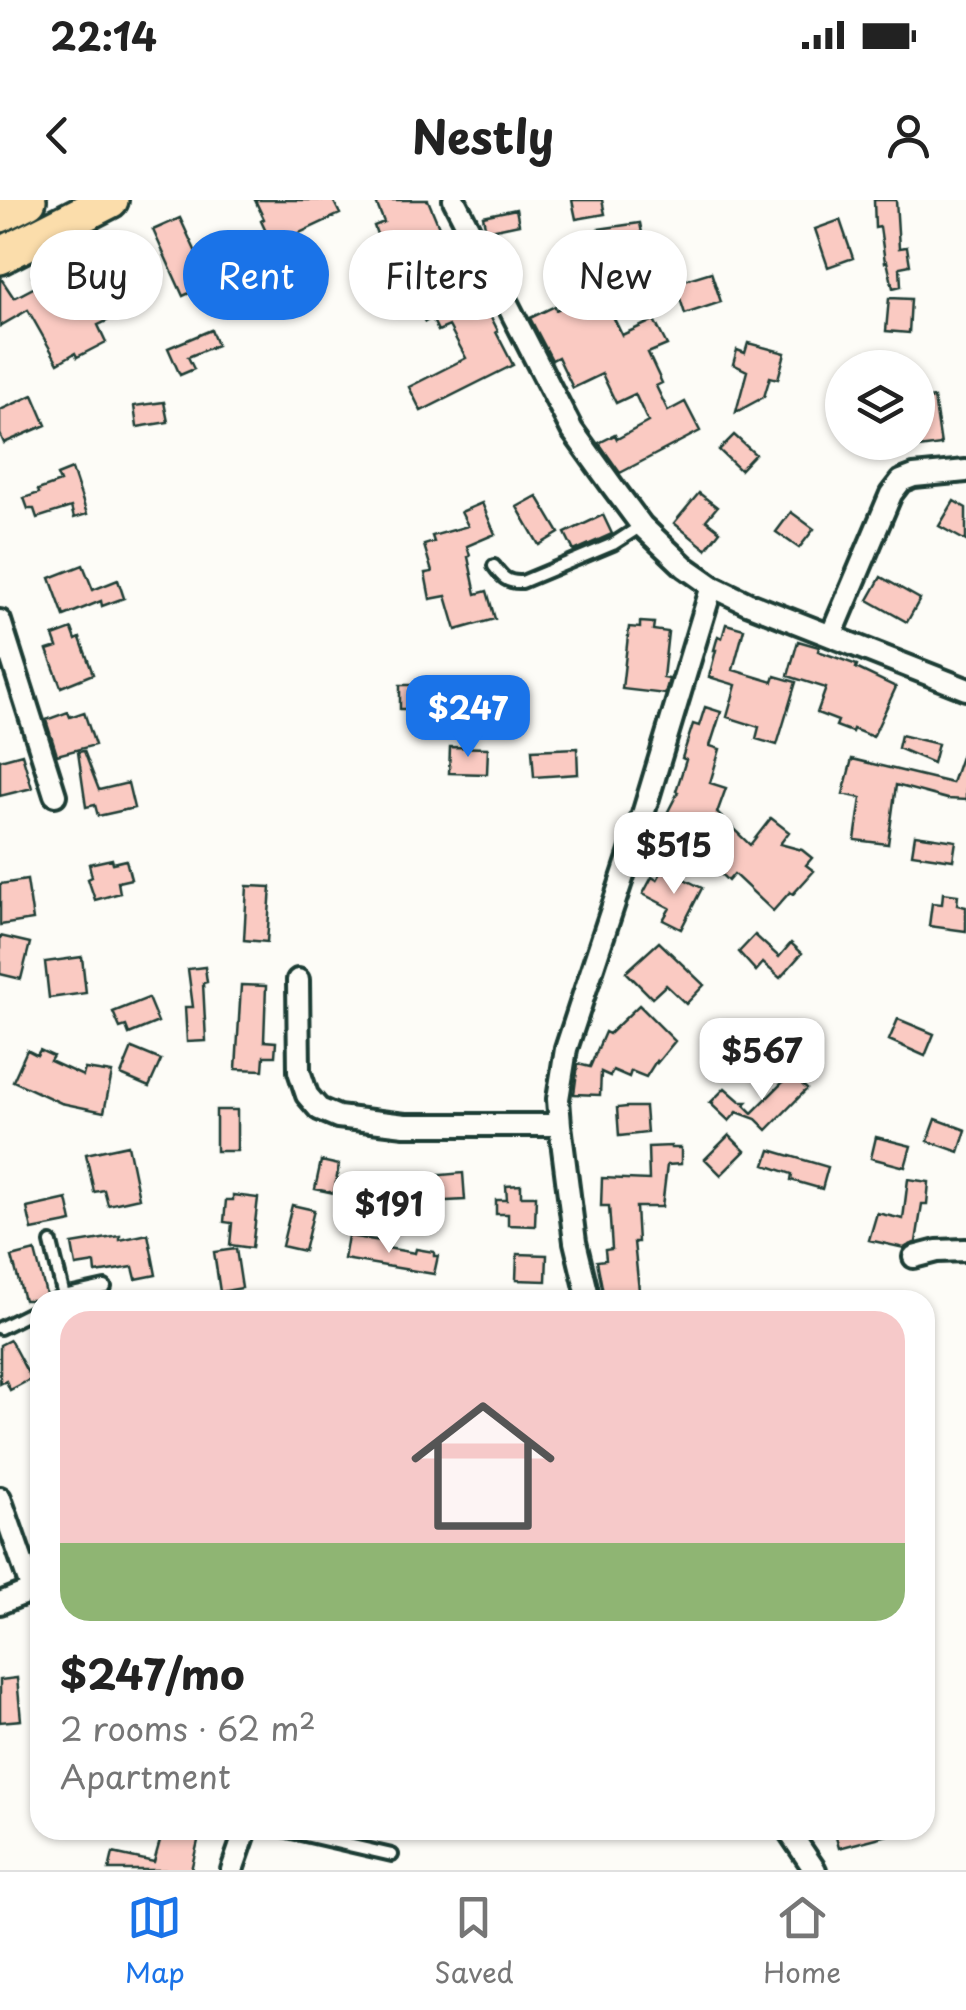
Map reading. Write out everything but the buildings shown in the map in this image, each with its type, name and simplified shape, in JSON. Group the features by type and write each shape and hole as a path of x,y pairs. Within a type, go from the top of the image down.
{"highway":[{"path":"0,214 28,200"},
{"path":"0,256 110,200"}],"street":[{"path":"454,200 572,430 642,526 685,567 712,586 966,689"},
{"path":"831,636 892,494 901,482 914,476 966,472"},
{"path":"586,1290 574,1242 560,1125 558,1099 566,1049 712,586"},
{"path":"0,620 55,795"},
{"path":"298,980 299,1071 307,1095 319,1109 364,1122 404,1125 560,1125"},
{"path":"914,1257 966,1250"},
{"path":"0,1498 30,1573"},
{"path":"0,1603 30,1590"},
{"path":"232,1870 242,1840"},
{"path":"795,1840 815,1870"}],"lane":[{"path":"494,566 505,580 522,582 613,544 642,526"},
{"path":"51,1243 59,1290"},
{"path":"93,1290 105,1287"},
{"path":"0,1328 30,1313"},
{"path":"327,1840 392,1855"}]}
